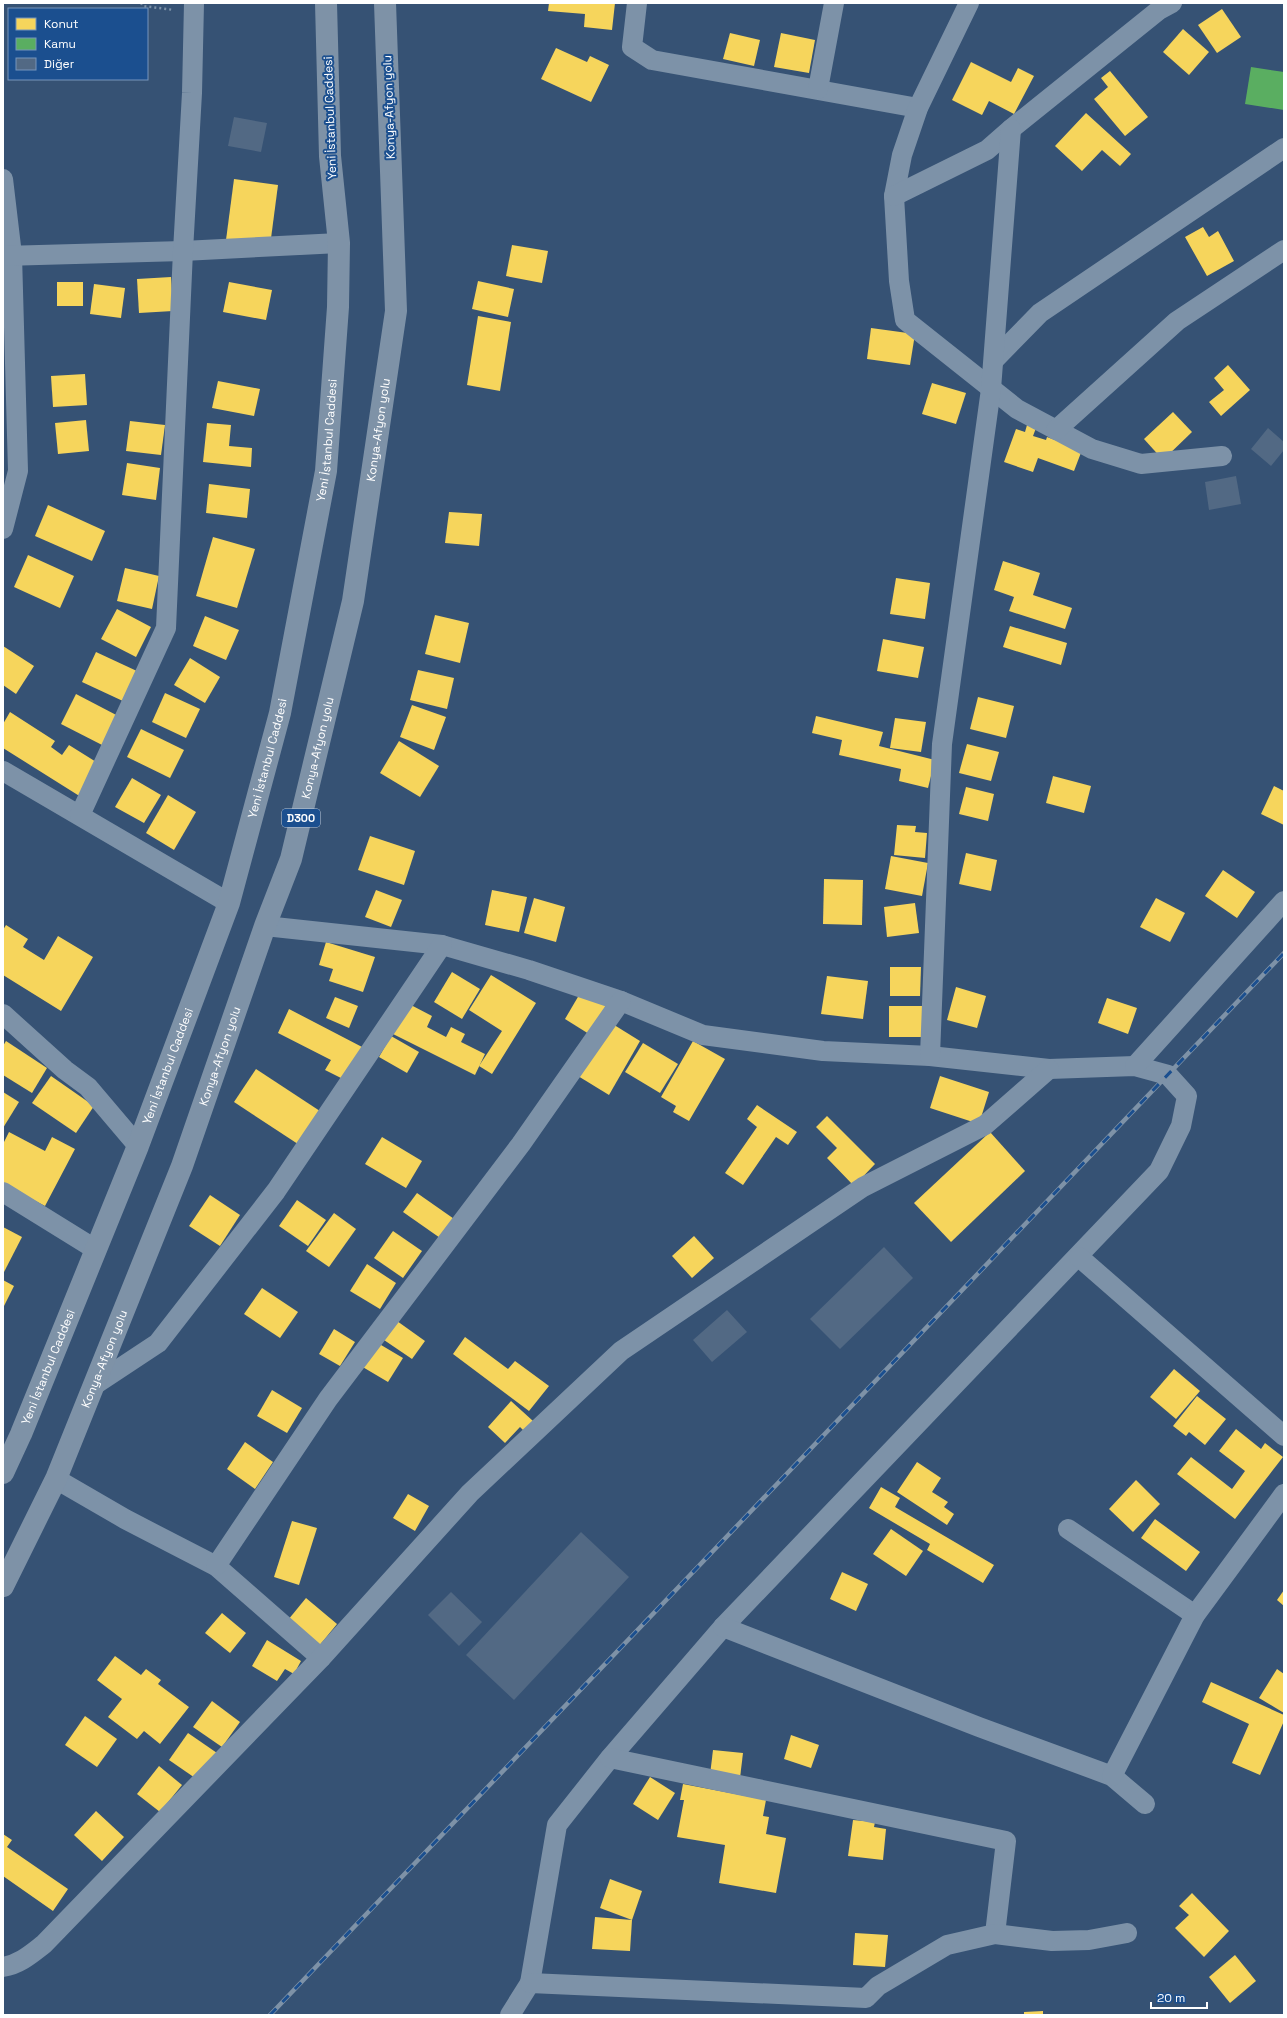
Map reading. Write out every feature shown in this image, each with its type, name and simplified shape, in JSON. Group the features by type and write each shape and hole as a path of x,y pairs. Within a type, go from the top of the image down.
{"highway":[{"name":"Yeni İstanbul Caddesi","path":"3,1473 21,1434 138,1146 229,903 280,713 326,471 338,307 339,242 330,156 326,3"},
{"name":"Konya-Afyon yolu","path":"3,1586 56,1479 182,1166 265,926 291,859 353,601 396,310 385,3"}],"street":[{"path":"637,3 632,47 652,60 918,108"},
{"path":"818,90 834,3"},
{"path":"969,3 918,108 902,155 894,196 899,281 905,320 1017,409 1092,449 1141,464 1222,456"},
{"path":"894,196 987,150 1010,129 1159,10 1172,3"},
{"path":"80,815 166,628 183,251 192,93 194,8"},
{"path":"930,1056 942,744 991,389 1010,129"},
{"path":"994,360 1040,313 1284,148"},
{"path":"3,179 18,471 3,529"},
{"path":"7,256 183,251 339,242"},
{"path":"1056,430 1177,321 1284,250"},
{"path":"3,771 229,903"},
{"path":"1135,1066 1284,901"},
{"path":"265,926 442,945 529,970 621,1001 703,1035 823,1051 930,1056 1049,1069 1135,1066 1168,1075 1187,1096 1180,1126 1159,1171 723,1627 610,1758 557,1824 530,1983 510,2015"},
{"path":"93,1386 158,1343 276,1191 341,1097 442,945"},
{"path":"216,1566 328,1399 521,1144 621,1001"},
{"path":"3,1014 65,1070 88,1087 138,1146"},
{"path":"3,1967 24,1960 44,1944 321,1658 470,1493 621,1351 863,1187 985,1125 1049,1069"},
{"path":"3,1192 95,1249"},
{"path":"1078,1257 1284,1436"},
{"path":"56,1479 125,1518 216,1566 321,1658"},
{"path":"1112,1776 1195,1615 1284,1494"},
{"path":"1068,1529 1195,1615"},
{"path":"723,1627 979,1727 1112,1776 1145,1804"},
{"path":"610,1758 1006,1841 995,1934"},
{"path":"530,1983 866,1998 878,1986 947,1945 995,1934 1052,1941 1089,1940 1127,1933"}],"path":[{"path":"141,3 144,6 194,8"}],"building: Konut":[{"path":"549,3 615,3 612,30 584,27 585,14 548,11"},
{"path":"1222,9 1241,37 1217,53 1198,25"},
{"path":"1183,29 1209,52 1189,75 1163,52"},
{"path":"730,33 760,40 754,66 723,59"},
{"path":"781,33 815,40 809,73 774,67"},
{"path":"556,48 587,62 590,56 609,65 591,102 541,79"},
{"path":"971,62 1011,82 1018,68 1034,76 1014,114 989,101 982,115 952,100"},
{"path":"1110,71 1148,117 1125,136 1094,99 1108,87 1101,78"},
{"path":"1086,113 1131,154 1120,166 1102,150 1082,171 1055,146"},
{"path":"234,179 278,185 270,246 226,240"},
{"path":"1203,227 1209,237 1218,231 1234,261 1207,276 1185,237"},
{"path":"512,245 548,251 542,283 506,276"},
{"path":"171,277 173,311 139,313 137,279"},
{"path":"478,281 514,289 508,317 472,309"},
{"path":"57,282 83,282 83,306 57,306"},
{"path":"229,282 272,290 266,320 223,312"},
{"path":"94,284 125,288 121,318 90,314"},
{"path":"478,316 511,322 500,391 467,385"},
{"path":"871,328 915,334 910,365 867,359"},
{"path":"1228,365 1250,390 1221,416 1209,402 1224,390 1214,378"},
{"path":"85,374 87,405 53,407 51,376"},
{"path":"218,381 260,389 254,416 212,408"},
{"path":"932,383 966,393 956,424 922,414"},
{"path":"1173,412 1192,432 1163,460 1144,439"},
{"path":"86,420 89,451 58,454 55,423"},
{"path":"130,421 165,425 161,455 126,451"},
{"path":"207,423 231,425 229,446 252,448 251,467 203,462"},
{"path":"1027,425 1036,428 1033,436 1046,440 1047,437 1082,450 1074,471 1038,458 1033,472 1004,462 1016,429 1025,432"},
{"path":"127,463 160,468 156,500 122,495"},
{"path":"209,484 250,489 247,518 206,513"},
{"path":"48,505 105,531 92,561 35,536"},
{"path":"449,512 482,514 479,546 445,543"},
{"path":"213,537 255,549 237,608 196,596"},
{"path":"28,555 74,576 60,608 14,587"},
{"path":"1003,561 1040,573 1033,595 1072,608 1065,629 1009,611 1014,597 994,590"},
{"path":"125,568 159,576 152,609 117,601"},
{"path":"896,578 930,583 925,619 890,614"},
{"path":"117,609 151,627 136,657 101,639"},
{"path":"435,615 469,623 460,663 425,654"},
{"path":"205,616 239,630 226,660 193,646"},
{"path":"1010,626 1067,643 1061,665 1003,647"},
{"path":"883,639 924,647 918,678 877,671"},
{"path":"3,646 34,666 16,694 3,685"},
{"path":"96,652 139,672 125,702 82,682"},
{"path":"190,658 220,677 205,703 174,685"},
{"path":"418,670 454,678 447,709 410,700"},
{"path":"165,693 200,709 186,738 152,722"},
{"path":"76,694 122,718 106,747 61,724"},
{"path":"978,697 1014,706 1006,738 970,729"},
{"path":"412,705 446,717 434,750 400,737"},
{"path":"10,712 55,741 51,747 62,755 69,745 101,765 81,797 3,748 3,724"},
{"path":"816,716 883,732 879,746 935,760 928,788 899,781 901,769 839,755 842,740 812,733"},
{"path":"895,718 926,722 921,752 890,748"},
{"path":"141,729 184,750 170,778 127,757"},
{"path":"399,741 439,766 420,797 380,773"},
{"path":"967,744 999,752 991,781 959,773"},
{"path":"1053,776 1091,786 1084,813 1046,803"},
{"path":"132,778 161,795 144,823 115,807"},
{"path":"1274,786 1284,791 1284,825 1261,814"},
{"path":"966,787 994,794 988,821 959,814"},
{"path":"168,795 196,812 174,850 146,833"},
{"path":"897,825 916,826 915,832 927,833 925,858 894,855"},
{"path":"370,836 415,851 404,885 358,870"},
{"path":"966,853 997,860 991,891 959,884"},
{"path":"891,856 928,863 922,896 885,889"},
{"path":"1223,870 1255,892 1237,918 1205,896"},
{"path":"824,879 863,880 862,925 823,924"},
{"path":"376,890 402,900 391,927 365,917"},
{"path":"492,890 527,897 519,932 485,925"},
{"path":"534,898 565,907 556,942 524,933"},
{"path":"1156,898 1185,913 1170,942 1140,927"},
{"path":"915,903 919,933 887,937 884,907"},
{"path":"6,925 28,939 23,947 44,960 58,936 93,957 61,1011 3,975 3,930"},
{"path":"326,942 375,957 363,992 329,981 333,969 319,965"},
{"path":"890,967 921,967 920,996 890,996"},
{"path":"452,972 480,989 462,1019 434,1002"},
{"path":"491,975 536,1003 492,1074 479,1066 502,1031 469,1010"},
{"path":"827,976 868,981 863,1019 821,1014"},
{"path":"956,987 986,996 977,1028 947,1020"},
{"path":"582,990 607,1004 589,1034 565,1019"},
{"path":"335,997 358,1006 349,1028 326,1018"},
{"path":"1107,998 1137,1008 1128,1034 1098,1023"},
{"path":"409,1004 432,1016 427,1027 446,1037 451,1027 465,1034 461,1042 485,1054 475,1075 393,1034"},
{"path":"889,1006 922,1006 922,1037 889,1037"},
{"path":"289,1009 364,1048 347,1081 325,1070 331,1060 278,1033"},
{"path":"611,1023 640,1041 609,1095 578,1076"},
{"path":"391,1036 419,1052 407,1073 379,1057"},
{"path":"6,1041 47,1068 32,1093 3,1075 3,1046"},
{"path":"693,1041 725,1059 689,1121 673,1112 676,1106 661,1097"},
{"path":"643,1043 678,1064 660,1093 625,1072"},
{"path":"256,1069 326,1115 304,1148 234,1102"},
{"path":"51,1076 94,1106 76,1133 32,1103"},
{"path":"940,1076 989,1092 979,1124 930,1108"},
{"path":"3,1092 19,1102 3,1128"},
{"path":"757,1105 797,1132 788,1145 776,1137 743,1185 725,1173 757,1127 747,1119"},
{"path":"827,1116 875,1164 854,1186 827,1158 837,1148 816,1127"},
{"path":"9,1132 45,1151 52,1137 75,1149 45,1206 3,1184 3,1144"},
{"path":"990,1132 1025,1171 951,1242 914,1203"},
{"path":"382,1137 422,1161 406,1188 365,1164"},
{"path":"417,1193 457,1221 443,1240 403,1212"},
{"path":"210,1195 240,1215 220,1246 189,1226"},
{"path":"297,1200 326,1220 308,1246 279,1226"},
{"path":"334,1213 356,1229 329,1267 306,1251"},
{"path":"3,1227 22,1237 3,1274"},
{"path":"393,1231 422,1251 403,1278 374,1258"},
{"path":"694,1236 714,1258 692,1278 672,1256"},
{"path":"367,1264 396,1283 380,1309 350,1291"},
{"path":"3,1280 14,1286 3,1308"},
{"path":"262,1288 298,1312 280,1338 244,1314"},
{"path":"397,1321 425,1341 412,1359 384,1340"},
{"path":"334,1329 355,1342 340,1366 319,1354"},
{"path":"465,1337 508,1369 515,1361 549,1386 529,1411 453,1354"},
{"path":"376,1342 403,1358 388,1382 361,1366"},
{"path":"1174,1369 1200,1391 1176,1419 1150,1397"},
{"path":"272,1390 302,1408 287,1433 257,1416"},
{"path":"1197,1396 1226,1419 1205,1445 1189,1432 1186,1436 1173,1426"},
{"path":"511,1401 533,1421 524,1431 520,1427 505,1443 488,1427"},
{"path":"1236,1429 1261,1449 1265,1443 1283,1457 1235,1519 1177,1474 1191,1457 1232,1489 1245,1471 1219,1451"},
{"path":"245,1442 273,1462 255,1489 227,1469"},
{"path":"917,1462 941,1478 932,1492 948,1502 944,1507 954,1514 947,1525 897,1492"},
{"path":"1136,1480 1160,1504 1133,1532 1109,1509"},
{"path":"881,1487 900,1498 895,1507 994,1565 983,1583 927,1550 930,1544 869,1508"},
{"path":"408,1494 429,1506 415,1531 393,1518"},
{"path":"1155,1519 1200,1552 1186,1571 1141,1538"},
{"path":"292,1521 317,1528 299,1585 274,1577"},
{"path":"891,1529 923,1551 906,1576 873,1554"},
{"path":"842,1572 868,1584 856,1611 830,1599"},
{"path":"1284,1590 1284,1606 1277,1600"},
{"path":"306,1598 337,1624 319,1646 288,1620"},
{"path":"222,1613 246,1633 230,1653 205,1633"},
{"path":"267,1640 301,1661 294,1674 285,1669 277,1681 252,1666"},
{"path":"115,1656 141,1675 146,1669 161,1680 158,1684 189,1707 160,1744 144,1731 137,1739 108,1717 122,1699 97,1680"},
{"path":"1277,1669 1284,1674 1284,1713 1259,1698"},
{"path":"1211,1682 1284,1715 1284,1721 1260,1775 1232,1763 1249,1724 1202,1702"},
{"path":"212,1701 240,1722 222,1747 193,1727"},
{"path":"85,1716 117,1739 97,1767 65,1745"},
{"path":"188,1733 217,1753 198,1780 169,1760"},
{"path":"791,1735 819,1745 811,1768 784,1759"},
{"path":"713,1750 743,1753 740,1778 710,1775"},
{"path":"159,1766 182,1785 160,1812 137,1794"},
{"path":"650,1777 675,1793 658,1820 633,1804"},
{"path":"683,1784 766,1800 763,1816 769,1817 766,1834 786,1838 776,1893 719,1883 725,1845 677,1837 684,1800 680,1800"},
{"path":"96,1811 124,1837 102,1861 74,1835"},
{"path":"853,1820 875,1822 874,1827 886,1829 883,1860 848,1856"},
{"path":"3,1834 12,1840 7,1847 68,1889 53,1911 3,1876"},
{"path":"610,1879 642,1891 632,1920 600,1908"},
{"path":"1192,1893 1229,1931 1204,1957 1175,1928 1189,1915 1179,1906"},
{"path":"595,1917 632,1920 630,1951 592,1949"},
{"path":"855,1933 888,1935 885,1967 853,1965"},
{"path":"1235,1955 1256,1981 1230,2003 1209,1977"},
{"path":"1043,2011 1043,2015 1024,2015 1024,2012"}],"building: Kamu":[{"path":"1251,67 1284,72 1284,110 1245,104"}],"building: Diğer":[{"path":"234,117 267,123 261,152 228,146"},
{"path":"1268,428 1284,442 1284,450 1271,466 1251,449"},
{"path":"1236,476 1241,504 1209,510 1205,482"},
{"path":"884,1247 913,1278 840,1349 810,1319"},
{"path":"727,1310 747,1332 712,1362 693,1340"},
{"path":"581,1532 629,1577 514,1700 466,1655"},
{"path":"451,1592 482,1622 459,1646 428,1615"}],"railway":[{"path":"270,2015 1284,953"}]}
